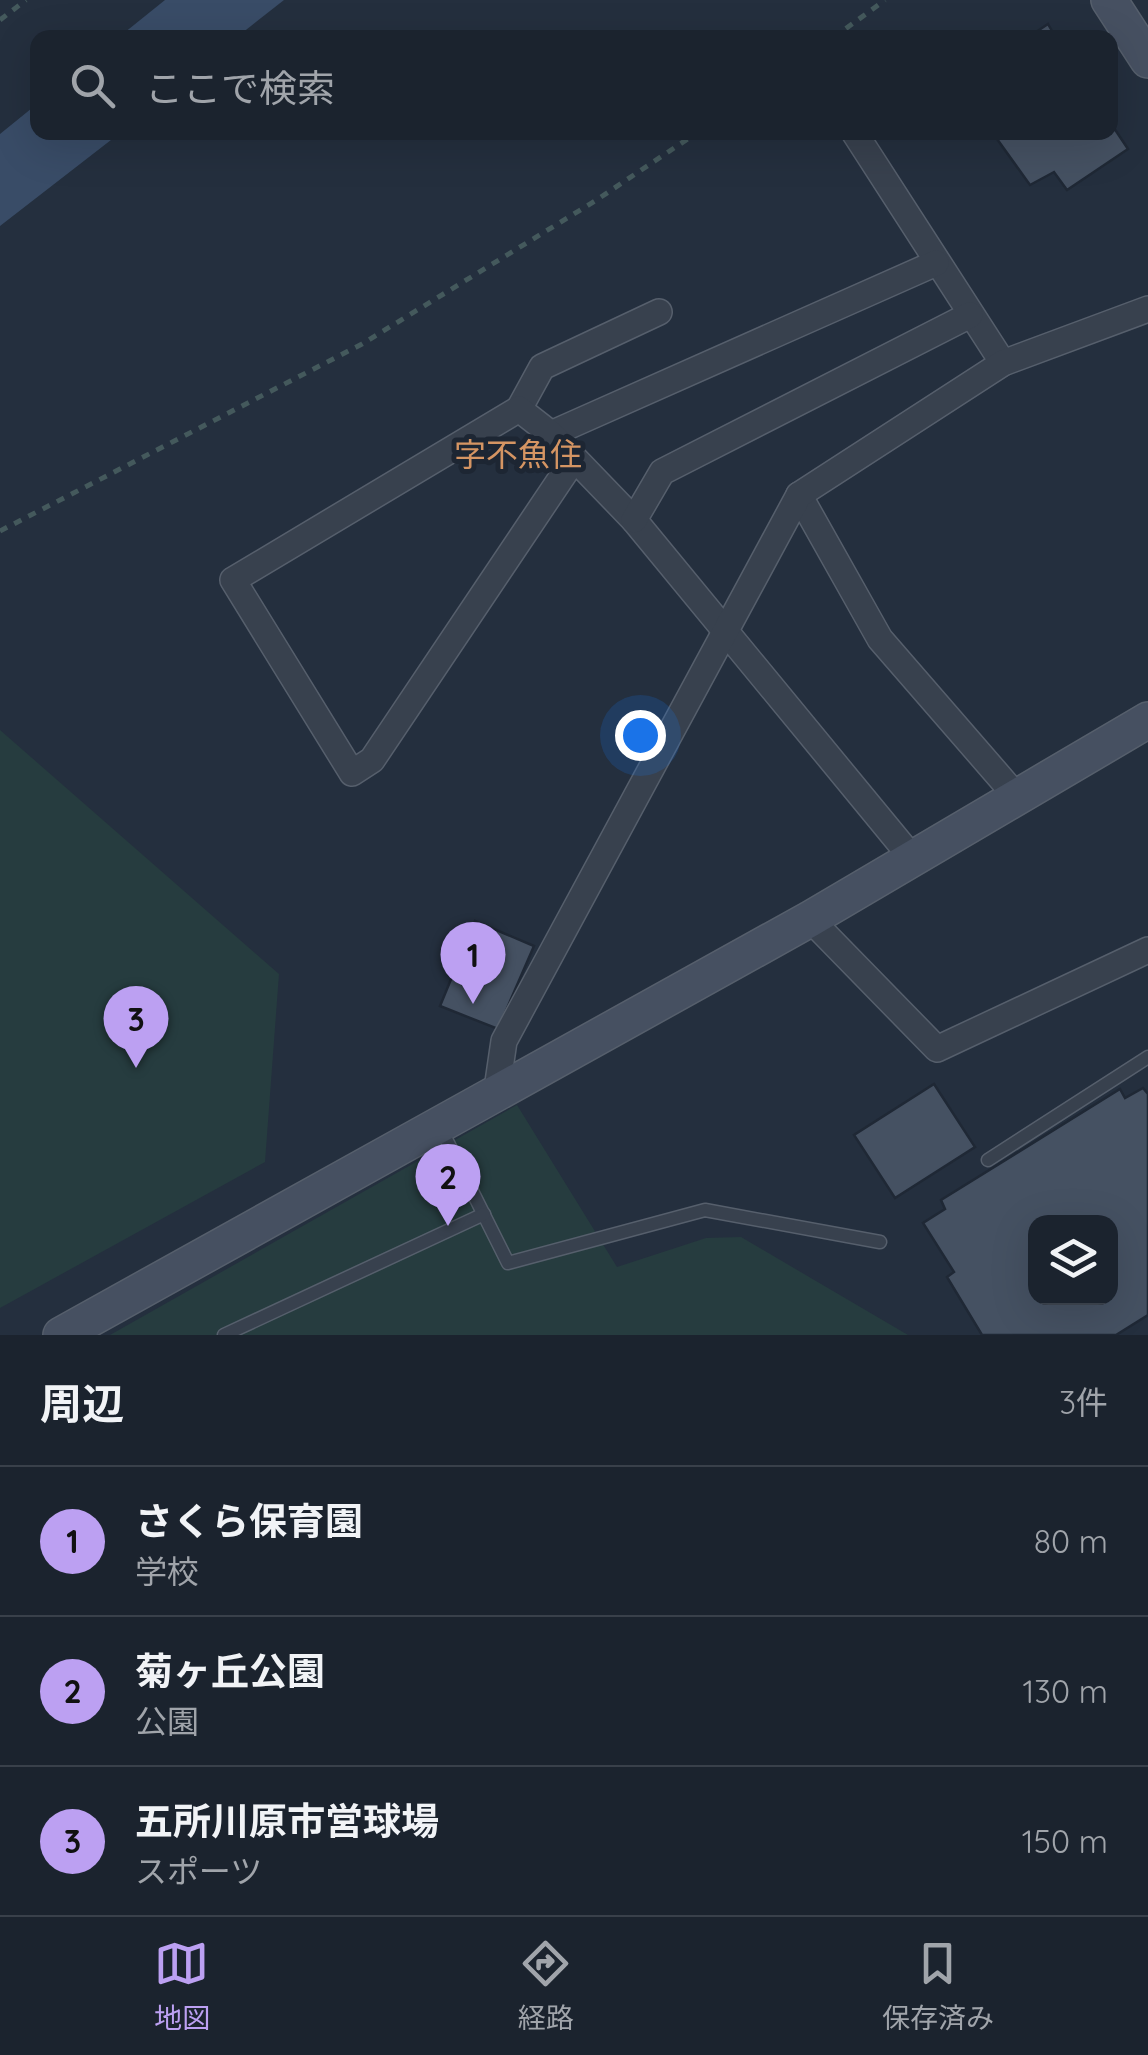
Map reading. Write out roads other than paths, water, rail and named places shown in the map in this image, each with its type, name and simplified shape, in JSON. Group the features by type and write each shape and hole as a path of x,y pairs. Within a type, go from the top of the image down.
{"street":[{"path":"1108,0 1148,60"},
{"path":"859,140 1002,364"},
{"path":"551,434 936,263"},
{"path":"498,1089 504,1040 799,495 1002,364 1148,309"},
{"path":"574,460 372,760 352,773 233,580 520,409 542,367 659,312"},
{"path":"634,520 662,472 970,315"},
{"path":"520,409 551,434 634,520 913,859"},
{"path":"799,495 880,638 1018,798"},
{"path":"60,1335 810,919 1148,720"},
{"path":"810,919 937,1050 1148,950"}],"lane":[{"path":"988,1160 1148,1057"},
{"path":"438,1123 508,1264 706,1210 880,1242"},
{"path":"224,1335 484,1214"}],"water":[{"path":"165,0 284,0 246,30 128,30"},
{"path":"30,110 30,140 111,140 0,226 0,134"}],"place":[{"name":"さくら保育園","path":"473,1004"},
{"name":"五所川原市営球場","path":"136,1068"},
{"name":"菊ヶ丘公園","path":"448,1226"}],"district":[{"name":"字不魚住","path":"518,455"}]}
